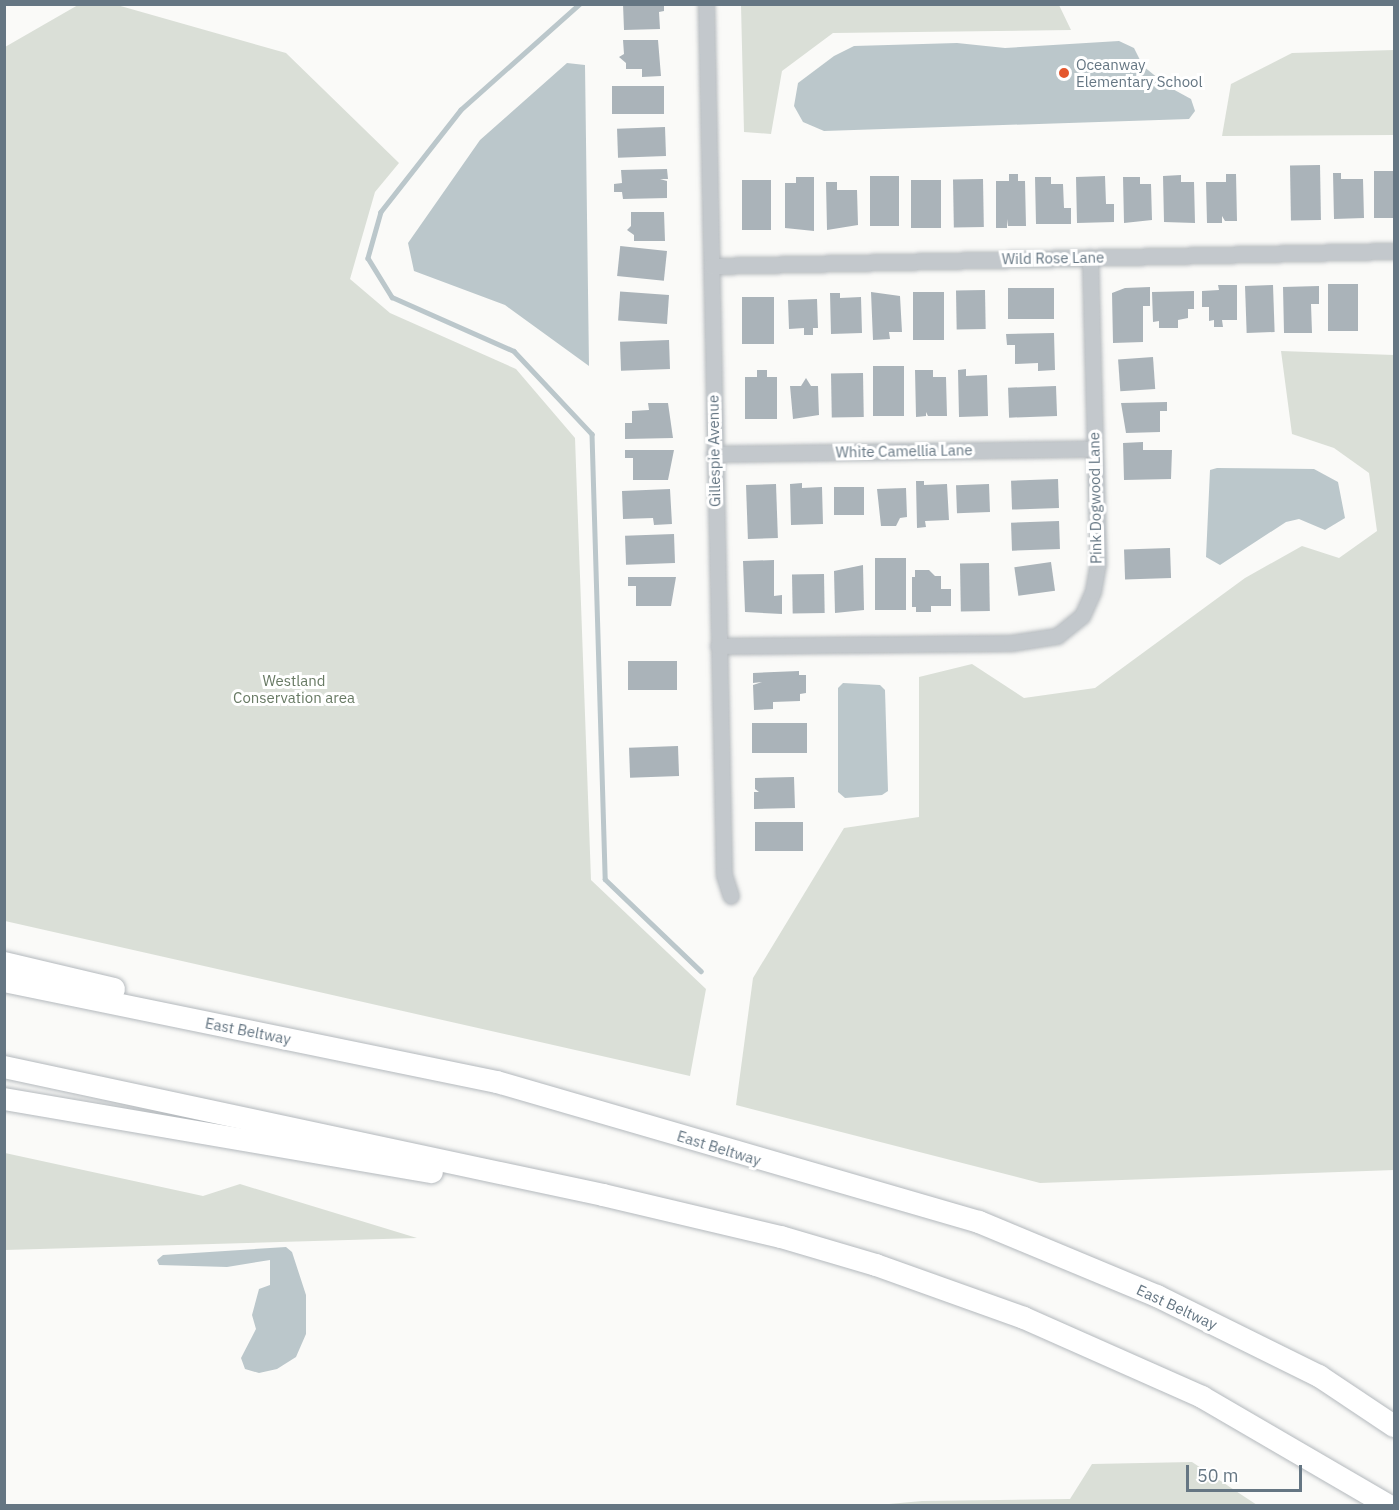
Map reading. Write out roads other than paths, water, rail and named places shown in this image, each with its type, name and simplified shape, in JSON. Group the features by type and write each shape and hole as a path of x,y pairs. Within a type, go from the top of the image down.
{"highway":[{"path":"4,963 497,1082"},
{"name":"East Beltway","path":"4,981 497,1082 979,1222 1167,1301 1319,1376 1395,1426"},
{"path":"4,1067 570,1188 813,1246 1024,1318 1202,1397 1389,1506"},
{"path":"4,1099 390,1166 570,1188"}],"street":[{"name":"Gillespie Avenue","path":"706,4 724,875 731,896"},
{"name":"Wild Rose Lane","path":"712,266 1395,251"},
{"name":"Pink Dogwood Lane","path":"718,646 1011,642 1057,636 1082,616 1093,591 1098,564 1090,258"},
{"name":"White Camellia Lane","path":"714,454 1095,449"}],"waterway":[{"path":"580,4 461,110 381,212 368,258 392,297 514,351 592,434 605,879 701,971"}],"place":[{"name":"Oceanway Elementary School","path":"1064,73"}],"park label":[{"name":"Westland Conservation area","path":"294,688"}]}
